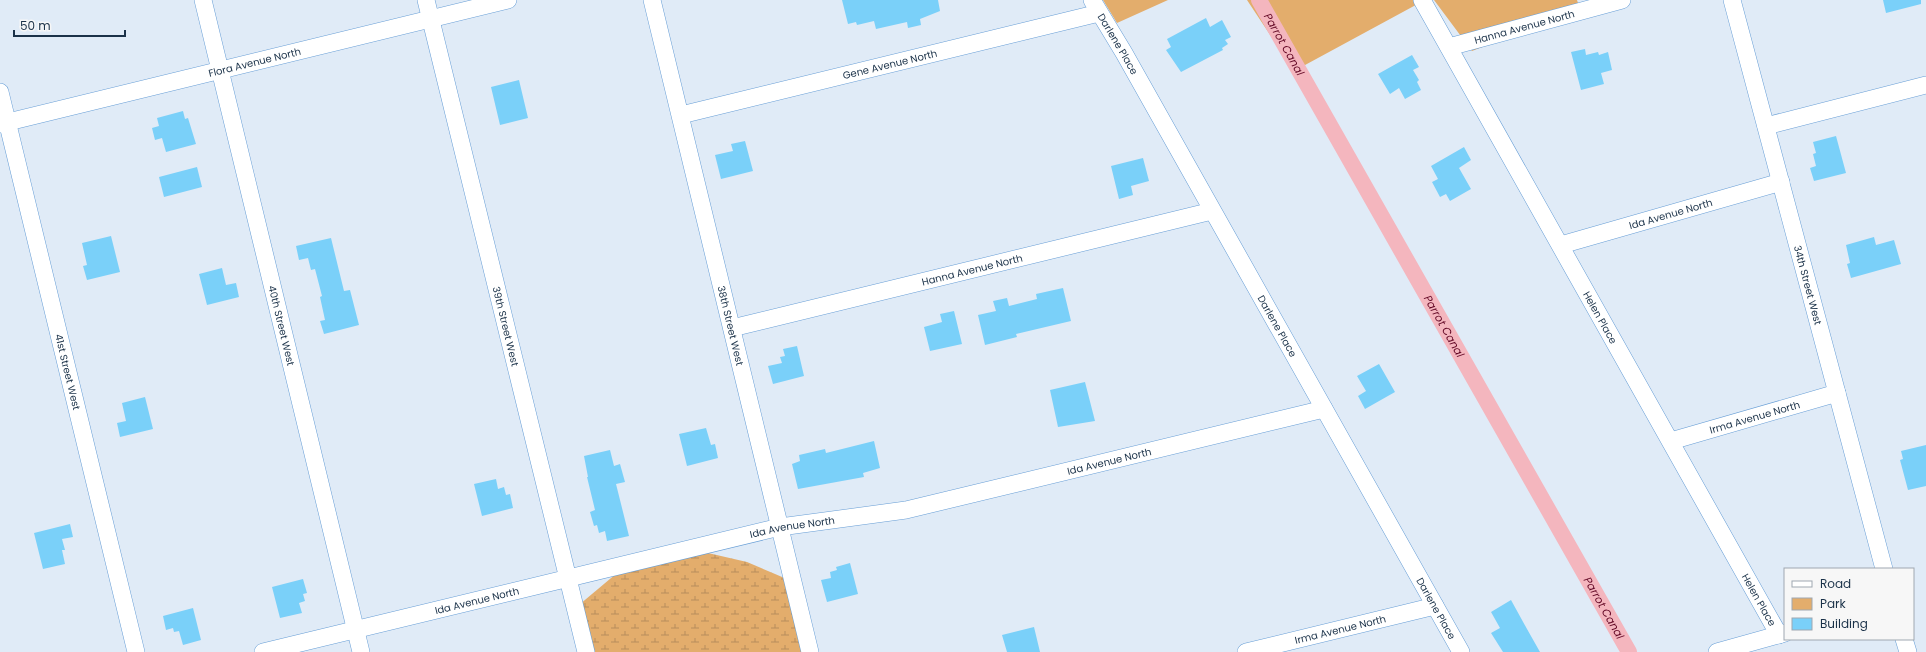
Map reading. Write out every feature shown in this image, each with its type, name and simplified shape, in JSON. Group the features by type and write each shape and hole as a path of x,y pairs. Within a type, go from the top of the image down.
{"street":[{"name":"40th Street West","path":"203,0 361,652"},
{"name":"39th Street West","path":"426,0 586,652"},
{"name":"Flora Avenue North","path":"4,123 508,0"},
{"name":"38th Street West","path":"652,0 810,652"},
{"name":"Helen Place","path":"1422,0 1671,441 1782,634"},
{"name":"Hanna Avenue North","path":"1449,47 1622,0"},
{"name":"34th Street West","path":"1732,0 1884,568"},
{"name":"Gene Avenue North","path":"681,115 1096,6"},
{"name":"Darlene Place","path":"1096,6 1128,60 1461,652"},
{"path":"1766,126 1926,85"},
{"name":"41st Street West","path":"0,92 4,123 136,652"},
{"name":"Ida Avenue North","path":"1561,245 1781,182"},
{"name":"Hanna Avenue North","path":"732,328 1212,210"},
{"name":"Irma Avenue North","path":"1671,441 1837,393"},
{"name":"Ida Avenue North","path":"263,652 780,527 906,510 1324,410"},
{"name":"Irma Avenue North","path":"1246,652 1435,606"},
{"path":"1717,652 1782,634"},
{"path":"1904,640 1908,652"}],"green space":[{"path":"1103,0 1168,0 1117,23"},
{"path":"1247,0 1425,0 1294,71"},
{"path":"1434,0 1577,0 1580,9 1472,51"},
{"path":"708,553 747,562 794,582 809,652 582,652 573,610 617,573 671,554"}],"building":[{"path":"842,0 938,0 940,11 920,19 921,25 908,28 907,22 876,29 874,21 857,25 856,22 848,24"},
{"path":"1883,0 1921,0 1921,4 1886,13"},
{"path":"1206,18 1210,27 1222,20 1231,37 1225,40 1228,44 1222,48 1223,50 1181,72 1166,50 1171,47 1167,39"},
{"path":"1585,49 1586,55 1598,52 1599,55 1608,52 1612,70 1601,73 1604,84 1581,90 1571,52"},
{"path":"1412,55 1419,67 1413,70 1419,80 1417,82 1421,90 1405,99 1399,88 1390,94 1378,74"},
{"path":"519,80 528,118 500,125 491,87"},
{"path":"183,111 185,119 188,118 196,144 166,152 162,138 155,140 152,128 159,126 157,118"},
{"path":"1836,136 1846,173 1814,181 1810,168 1816,166 1813,154 1816,153 1813,142"},
{"path":"745,141 753,171 721,179 715,155 733,151 731,144"},
{"path":"1464,147 1471,160 1459,168 1471,189 1450,201 1446,194 1440,197 1432,182 1438,179 1431,166"},
{"path":"1143,158 1149,181 1131,186 1133,195 1119,199 1111,166"},
{"path":"197,167 202,187 164,197 159,177"},
{"path":"111,236 120,272 87,280 83,266 87,265 82,243"},
{"path":"1874,237 1876,245 1894,240 1901,264 1851,278 1847,264 1850,263 1846,245"},
{"path":"331,238 344,291 350,290 359,325 324,334 320,321 325,320 320,297 322,296 315,269 311,270 308,258 299,260 296,246"},
{"path":"222,268 226,285 236,283 239,297 207,305 199,274"},
{"path":"1063,288 1071,321 1016,334 1017,337 985,345 978,315 996,311 993,301 1007,298 1009,306 1037,299 1036,294"},
{"path":"954,311 962,344 930,351 924,327 942,322 940,314"},
{"path":"797,346 804,376 773,384 768,366 782,363 780,357 785,356 783,349"},
{"path":"1379,364 1395,392 1365,409 1358,396 1366,391 1357,376"},
{"path":"1085,382 1095,421 1058,427 1050,390"},
{"path":"145,397 153,429 120,437 117,423 126,421 122,403"},
{"path":"706,428 711,445 715,444 718,458 687,466 679,434"},
{"path":"874,441 880,468 863,473 864,477 798,489 792,464 800,461 799,455 825,449 826,453"},
{"path":"1926,445 1926,486 1908,490 1900,460 1903,459 1901,451"},
{"path":"610,450 614,466 620,464 625,482 616,484 629,536 607,541 605,531 599,533 597,525 594,526 590,512 595,510 587,477 584,456"},
{"path":"496,479 498,489 504,487 506,495 510,494 513,508 482,516 474,484"},
{"path":"70,524 73,537 62,539 65,550 62,550 65,564 43,569 34,533"},
{"path":"850,563 858,594 827,602 821,580 831,578 830,572 837,570 836,567"},
{"path":"303,579 307,593 303,594 305,601 299,603 302,613 280,618 272,587"},
{"path":"1511,600 1540,652 1503,652 1491,633 1500,628 1491,612"},
{"path":"193,608 201,640 183,645 179,631 174,632 173,628 166,630 163,616"},
{"path":"1034,627 1040,652 1007,652 1002,635"}],"waterway":[{"name":"Parrot Canal","path":"1259,0 1629,652"}]}
